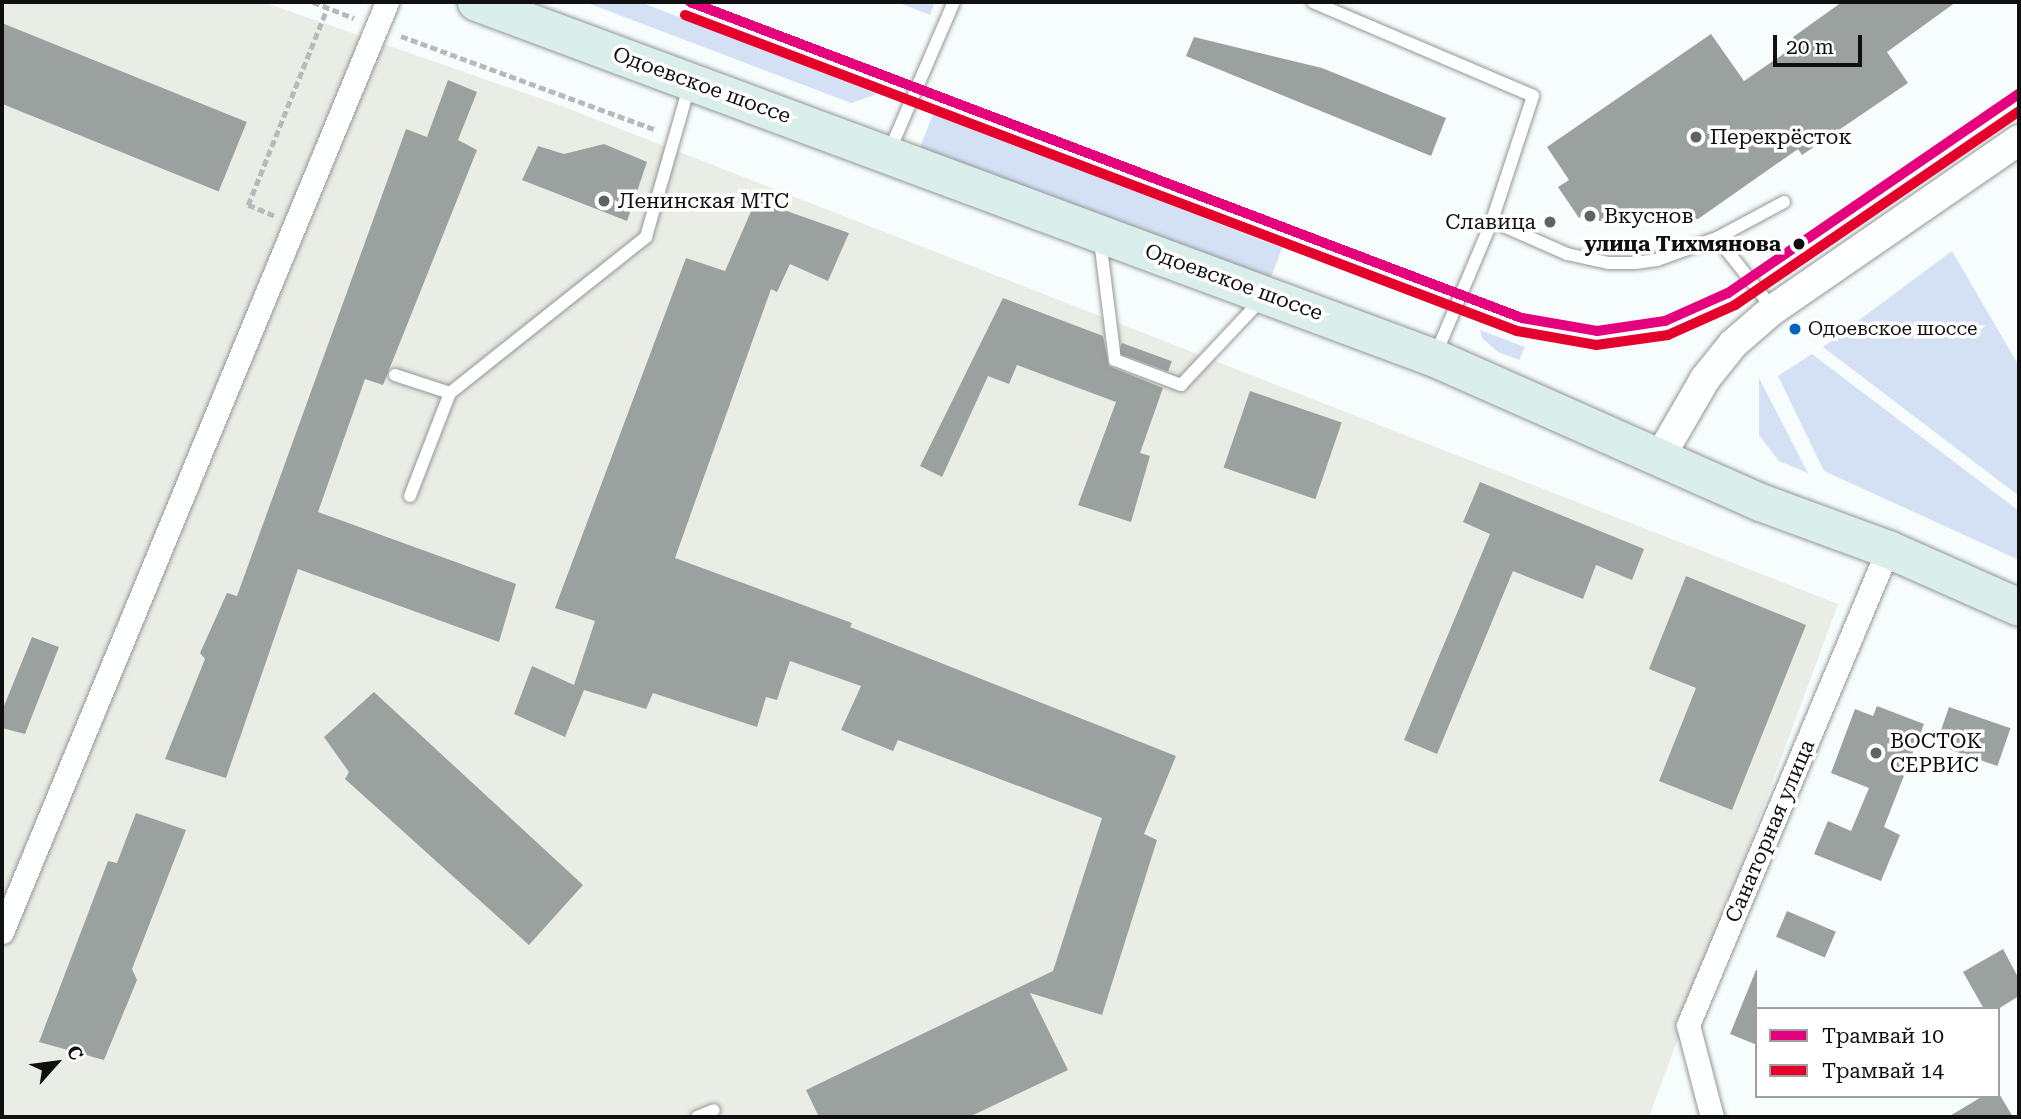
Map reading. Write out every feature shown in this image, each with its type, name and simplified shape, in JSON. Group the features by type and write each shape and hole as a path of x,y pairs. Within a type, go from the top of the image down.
{"main road":[{"name":"Одоевское шоссе","path":"476,2 1435,358 1661,455 1760,502 1888,549 2019,607"}],"street":[{"path":"2,932 387,2"},
{"path":"1661,455 1705,379 1733,344 1773,310 2019,140"},
{"name":"Санаторная улица","path":"1712,1117 1688,1025 1888,549"}],"lane":[{"path":"888,154 954,2"},
{"path":"1313,2 1533,96 1492,221 1435,358"},
{"path":"410,496 450,393 646,237 691,81"},
{"path":"1492,221 1566,254 1609,263 1657,260 1717,238 1784,202"},
{"path":"1099,233 1115,360 1181,385 1267,294"},
{"path":"1717,238 1773,310"},
{"path":"395,375 450,393"},
{"path":"697,1117 714,1110"}],"path":[{"path":"313,2 675,136"},
{"path":"295,224 248,205 327,8"}],"shaded area":[{"path":"2,2 263,2 559,105 1838,604 1649,1117 2,1117"},
{"path":"585,2 640,2 877,94 851,103"},
{"path":"897,2 935,2 930,15"},
{"path":"933,114 1282,248 1269,282 920,148"},
{"path":"1952,251 2019,366 2019,496 1823,347"},
{"path":"1480,330 1525,347 1519,360 1498,352 1482,338"},
{"path":"1812,354 2019,511 2019,560 1824,471 1778,376"},
{"path":"1759,378 1808,473 1779,461 1759,435"}],"building":[{"name":"Перекрёсток","path":"1842,2 1956,2 1887,52 1908,83 1802,155 1798,149 1698,219 1599,221 1590,210 1579,218 1558,187 1569,180 1547,147 1711,34 1744,81 1798,44 1793,37"},
{"path":"2,23 247,122 219,191 2,104"},
{"path":"1194,37 1322,68 1446,118 1431,156 1186,56"},
{"path":"448,80 477,92 458,140 477,150 383,385 365,379 318,512 516,584 499,642 298,569 226,778 165,759 205,659 200,653 227,593 237,596 406,129 427,137"},
{"name":"Ленинская МТС","path":"604,144 647,162 627,221 522,180 538,146 564,154"},
{"path":"756,200 849,233 828,281 790,264 777,292 771,289 675,558 852,623 850,627 1176,756 1144,834 1157,840 1102,1015 1030,993 1068,1070 969,1117 819,1117 806,1090 1053,971 1102,818 898,740 893,751 841,730 861,686 790,661 777,700 766,697 757,727 653,693 646,709 584,690 565,737 514,714 532,666 574,685 595,621 555,608 686,258 725,271"},
{"path":"1003,298 1103,336 1109,366 1163,388 1140,453 1150,456 1131,522 1078,505 1116,402 1017,365 1009,384 988,376 942,477 920,466"},
{"path":"1122,343 1172,361 1168,371 1118,353"},
{"path":"1250,391 1342,423 1315,499 1224,468"},
{"path":"1480,482 1644,549 1632,580 1596,565 1583,599 1513,571 1437,754 1404,740 1490,534 1463,522"},
{"path":"1686,576 1806,625 1732,810 1659,781 1696,688 1649,669"},
{"path":"32,637 59,647 25,734 2,728 2,711"},
{"path":"374,692 583,885 529,945 345,779 349,772 324,737"},
{"path":"1877,706 1924,724 1884,827 1900,835 1881,881 1814,854 1828,821 1851,831 1869,788 1831,773 1855,709 1873,716"},
{"path":"1949,707 2010,728 1997,766 1936,745"},
{"path":"136,813 186,830 132,969 137,980 104,1060 39,1042 108,861 117,863"},
{"path":"1787,911 1836,932 1825,957 1776,937"},
{"path":"2003,949 2019,979 2019,996 2000,1008 1983,1007 1963,972"},
{"path":"1756,970 1757,970 1755,1044 1730,1034"},
{"path":"2000,1095 2013,1117 1948,1117 1980,1098 2000,1098"}],"tram line":[{"name":"10","path":"690,2 1522,318 1597,331 1665,321 1728,293 2019,94"},
{"name":"14","path":"685,15 1517,331 1596,345 1668,335 1735,305 2019,111"}],"place":[{"name":"Перекрёсток","path":"1696,137"},
{"name":"Ленинская МТС","path":"604,201"},
{"name":"Вкуснов","path":"1590,216"},
{"name":"Славица","path":"1550,222"},
{"name":"улица Тихмянова","path":"1799,244"},
{"name":"Одоевское шоссе","path":"1795,329"},
{"name":"ВОСТОК СЕРВИС","path":"1876,753"}]}
